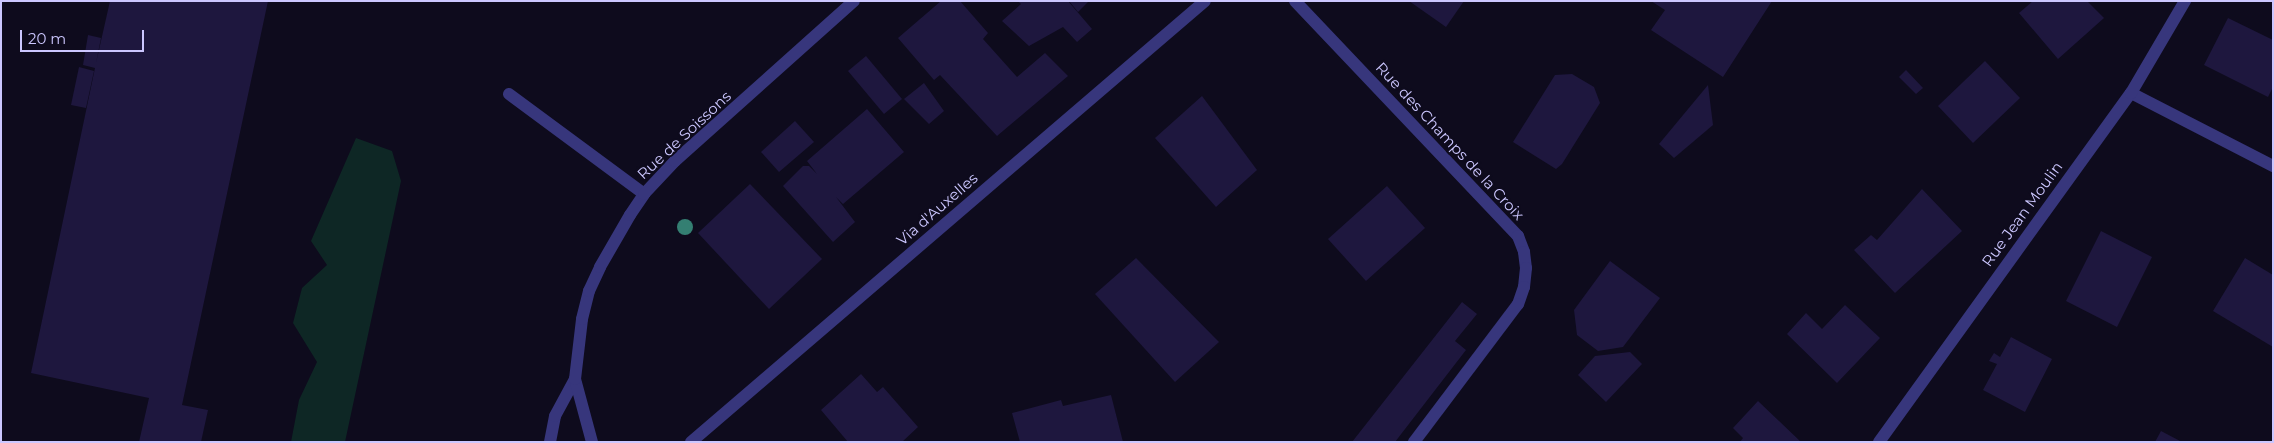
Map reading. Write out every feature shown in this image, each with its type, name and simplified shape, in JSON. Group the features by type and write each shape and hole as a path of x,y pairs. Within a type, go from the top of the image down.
{"street":[{"name":"Rue de Soissons","path":"592,442 575,379 582,319 589,291 600,266 644,194 675,161 854,1"},
{"name":"Via d'Auxelles","path":"692,442 1205,1"},
{"name":"Rue des Champs de la Croix","path":"1295,1 1518,236 1524,252 1526,268 1524,286 1518,304 1414,442"},
{"name":"Rue Jean Moulin","path":"1879,442 2131,93 2185,1"},
{"path":"2131,93 2273,166"},
{"path":"509,94 644,194"},
{"path":"550,442 555,416 575,379"}],"green space":[{"path":"356,138 392,151 401,181 345,442 291,442 299,400 317,362 293,323 302,288 327,265 311,241"}],"building":[{"path":"110,1 268,1 182,405 208,410 201,442 139,442 149,398 31,373 95,68 83,65 88,35 101,38 96,63"},
{"path":"941,1 960,1 988,33 983,39 1017,77 1045,53 1068,76 997,136 940,75 934,80 898,38"},
{"path":"1018,1 1068,1 1092,29 1077,42 1063,27 1029,46 1002,21 1021,4"},
{"path":"1069,1 1089,1 1078,12"},
{"path":"1409,1 1464,1 1446,27"},
{"path":"1651,1 1772,1 1723,77 1651,30 1665,10"},
{"path":"2033,1 2087,1 2104,18 2058,59 2019,13"},
{"path":"2228,18 2273,40 2273,87 2268,97 2204,65"},
{"path":"866,56 902,99 884,114 848,71"},
{"path":"1985,61 2020,98 1973,143 1938,106"},
{"path":"79,67 94,71 86,108 71,105"},
{"path":"1906,70 1923,88 1916,94 1899,77"},
{"path":"1572,74 1594,87 1600,103 1562,164 1556,169 1513,142 1555,75"},
{"path":"924,83 944,111 929,124 904,99"},
{"path":"1708,85 1713,125 1674,158 1659,144"},
{"path":"1202,96 1257,170 1216,207 1155,138"},
{"path":"867,109 904,152 843,204 836,197 855,222 833,242 783,186 803,166 809,166 817,174 807,161"},
{"path":"795,121 814,142 779,172 761,152"},
{"path":"750,184 822,259 769,309 698,233"},
{"path":"1387,186 1425,228 1366,281 1328,239"},
{"path":"1922,189 1962,231 1895,293 1854,250 1871,235 1877,240"},
{"path":"2101,231 2152,257 2117,327 2066,301"},
{"path":"1136,258 1219,342 1175,382 1095,294"},
{"path":"2245,258 2273,275 2273,347 2213,311"},
{"path":"1610,261 1660,298 1623,347 1598,351 1577,335 1574,310"},
{"path":"1462,302 1477,314 1455,341 1466,350 1395,442 1352,442"},
{"path":"1845,305 1880,338 1837,383 1787,334 1806,313 1822,329"},
{"path":"2011,337 2052,359 2025,412 1983,390 1997,364 1989,361 1994,353 2000,357"},
{"path":"1630,352 1642,364 1606,402 1578,375 1595,356"},
{"path":"861,374 877,392 883,387 918,427 902,442 848,442 821,410"},
{"path":"1111,395 1123,442 1020,442 1012,413 1061,400 1063,406"},
{"path":"1758,401 1801,442 1740,442 1743,438 1733,428"},
{"path":"2161,431 2182,442 2155,442"}]}
